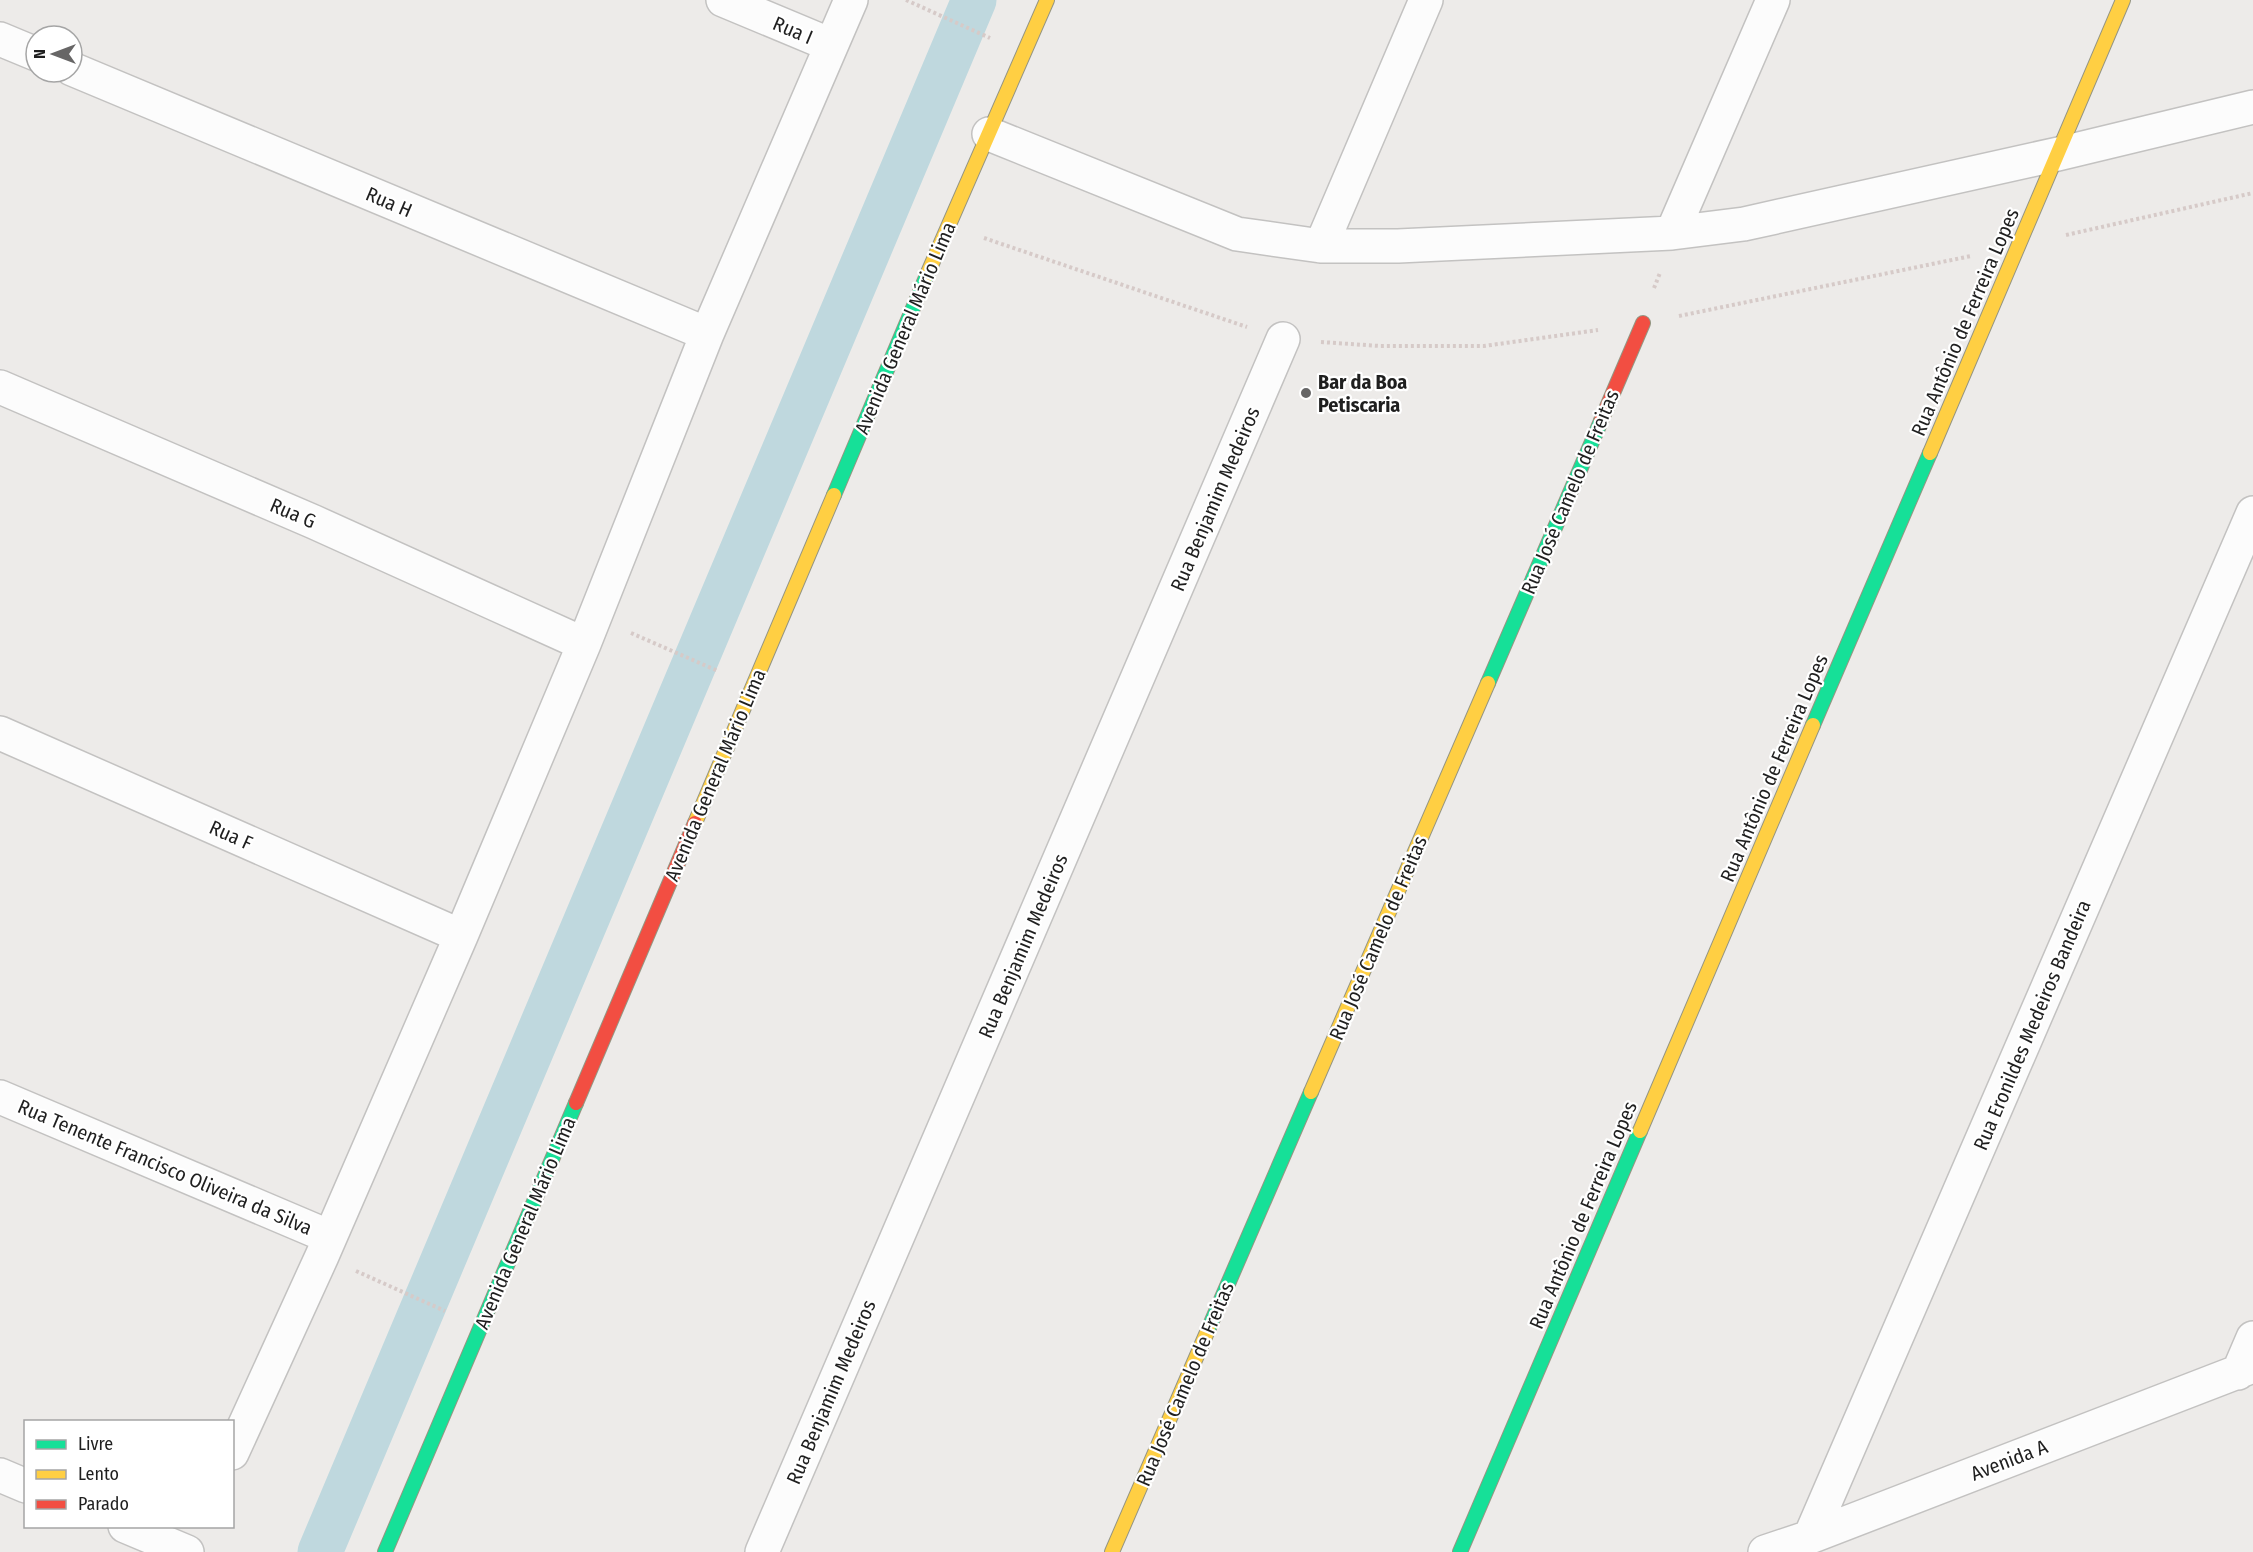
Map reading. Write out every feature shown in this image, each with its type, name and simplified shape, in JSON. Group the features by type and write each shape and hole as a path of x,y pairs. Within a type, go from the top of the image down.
{"street":[{"name":"Rua I","path":"723,0 831,45"},
{"path":"234,1449 330,1238 461,936 584,644 707,334 851,0"},
{"name":"Avenida General Mário Lima","path":"385,1552 948,226 1047,0"},
{"path":"1321,246 1426,0"},
{"path":"1672,233 1773,0"},
{"name":"Rua Antônio de Ferreira Lopes","path":"1460,1552 2124,0"},
{"path":"0,39 24,49"},
{"name":"Rua H","path":"84,74 707,334"},
{"path":"989,134 1237,234 1321,246 1410,245 1672,233 1744,224 2058,154 2253,107"},
{"name":"Rua José Camelo de Freitas","path":"1112,1552 1643,323"},
{"name":"Rua Benjamim Medeiros","path":"762,1552 1283,339"},
{"name":"Rua G","path":"0,387 314,522 584,644"},
{"name":"Rua Eronildes Medeiros Bandeira","path":"1810,1537 2253,513"},
{"name":"Rua F","path":"0,733 461,936"},
{"name":"Rua Tenente Francisco Oliveira da Silva","path":"0,1097 330,1238"},
{"path":"2246,1370 2253,1338"},
{"name":"Avenida A","path":"1765,1552 1810,1537 2246,1370"},
{"path":"0,1475 24,1485"},
{"path":"127,1528 187,1552 199,1528"}],"path":[{"path":"906,0 984,35"},
{"path":"948,226 1283,339 1380,346 1484,346 1643,323 2019,246 2253,193"},
{"path":"1643,323 1672,233"},
{"path":"657,644 716,670"},
{"path":"389,1286 445,1311"}],"waterway":[{"path":"320,1552 974,0"}],"traffic: fast":[{"path":"834,495 927,275"},
{"path":"1488,683 1601,421"},
{"path":"1813,725 1930,453"},
{"path":"1208,1330 1311,1092"},
{"path":"385,1552 576,1103"},
{"path":"1460,1552 1640,1131"}],"traffic: slow":[{"path":"927,275 1047,0"},
{"path":"1930,453 2123,0"},
{"path":"695,823 834,495"},
{"path":"1311,1092 1488,683"},
{"path":"1640,1131 1813,725"},
{"path":"1112,1552 1208,1330"}],"traffic: jam":[{"path":"1601,421 1643,323"},
{"path":"576,1103 695,823"}],"place":[{"name":"Bar da Boa Petiscaria","path":"1306,393"}]}
